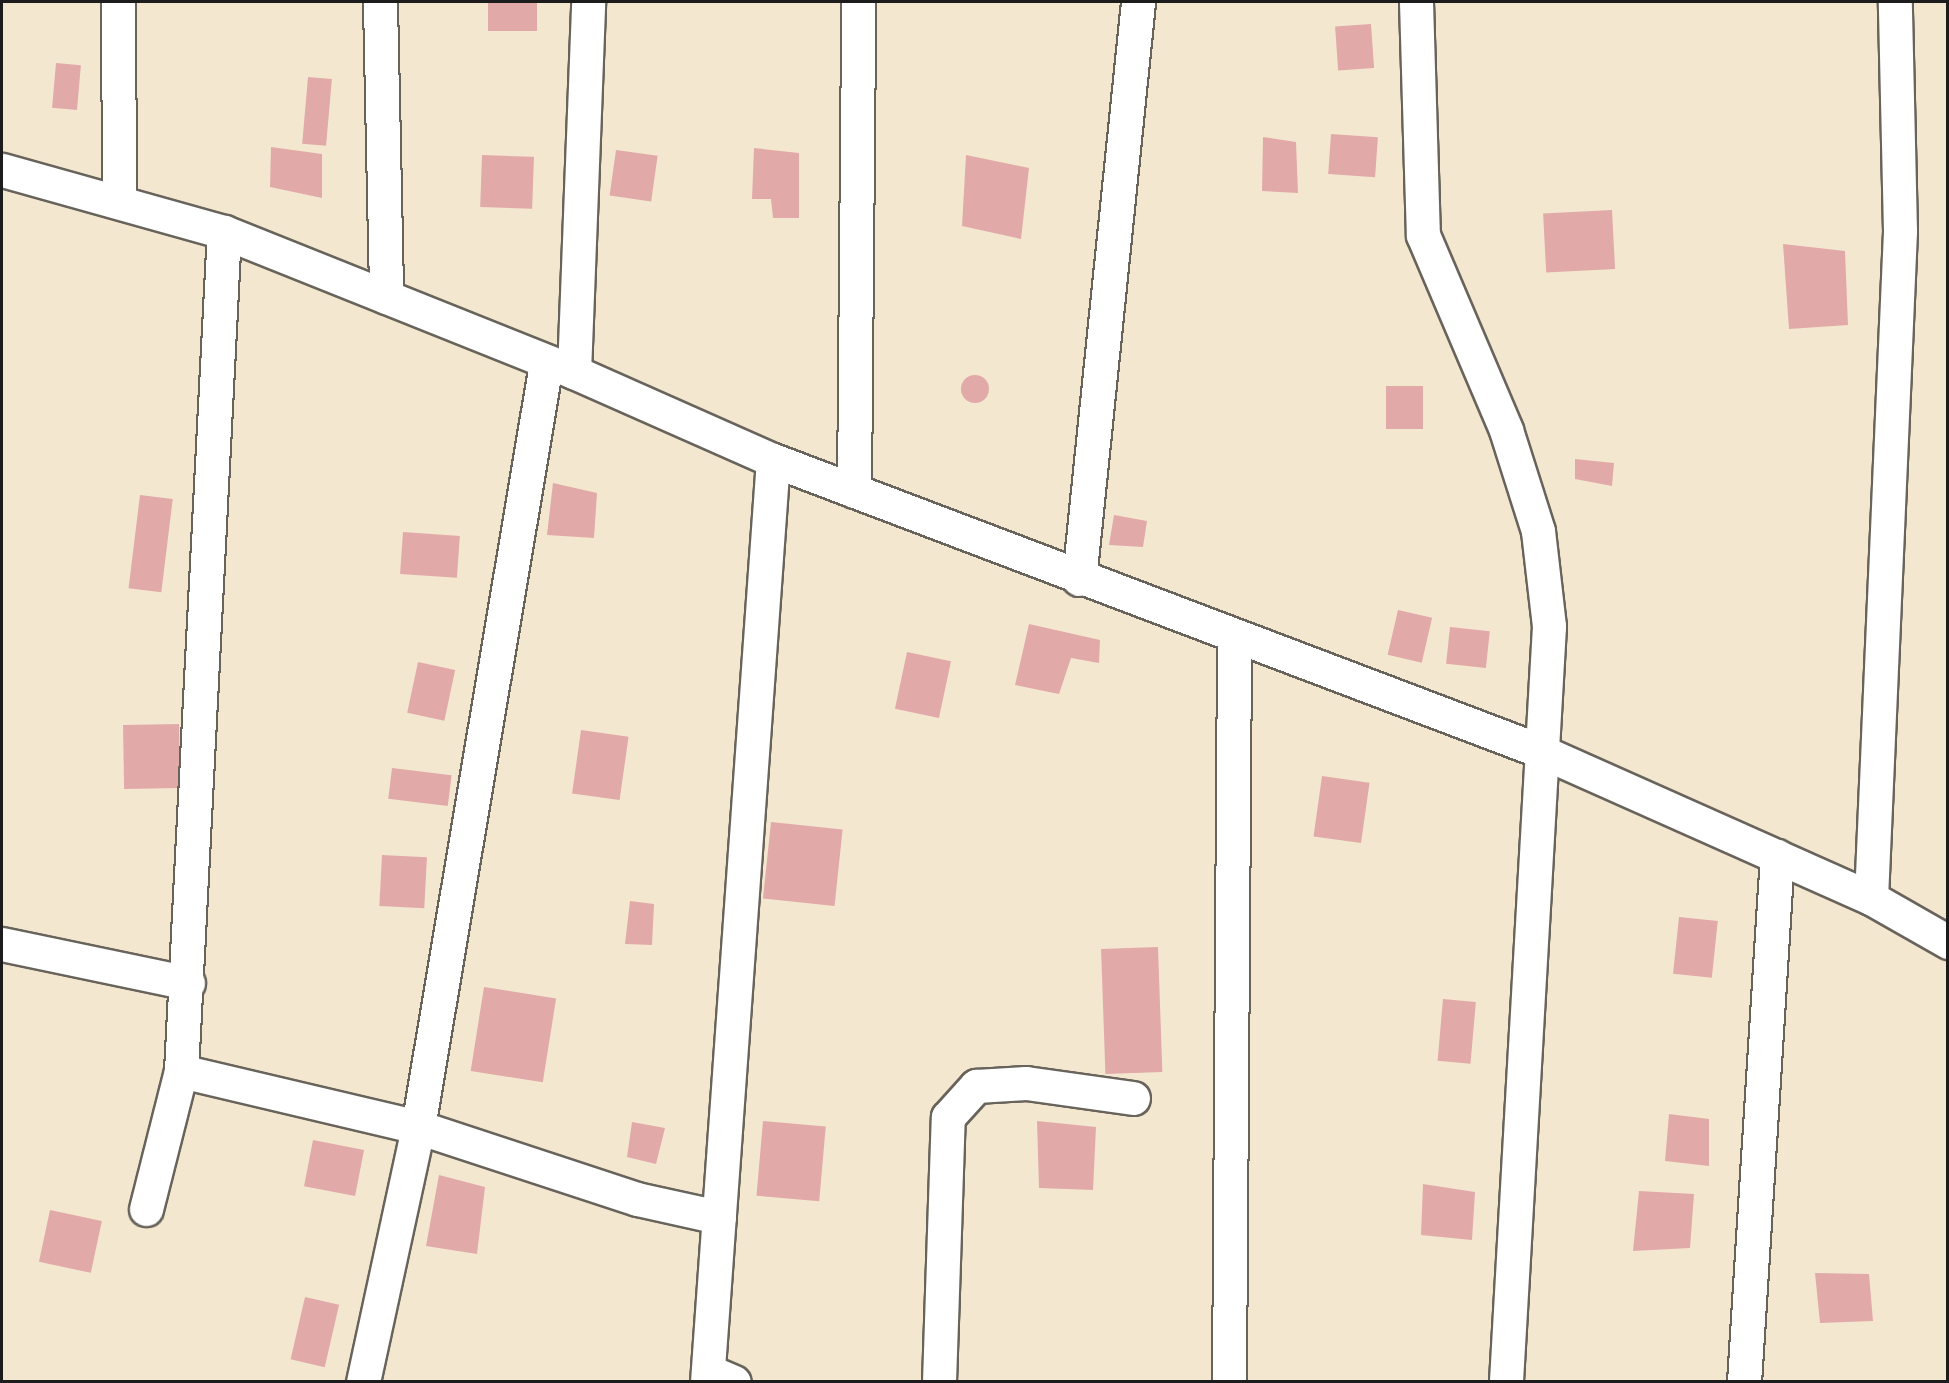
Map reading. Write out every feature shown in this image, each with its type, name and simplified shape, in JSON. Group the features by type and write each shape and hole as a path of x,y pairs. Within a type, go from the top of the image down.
{"street":[{"path":"118,2 119,199"},
{"path":"380,2 386,297"},
{"path":"363,1382 418,1127 560,368 588,2"},
{"path":"854,491 858,2"},
{"path":"1079,579 1138,2"},
{"path":"1416,2 1423,235 1506,430 1538,531 1549,626 1538,750 1506,1382"},
{"path":"1871,898 1900,231 1895,2"},
{"path":"2,170 119,199 224,232 560,368 773,460 1234,638 1538,750 1871,898 1947,942"},
{"path":"146,1209 181,1071 188,983 224,232"},
{"path":"716,1378 719,1217 773,460"},
{"path":"1229,1382 1234,638"},
{"path":"1744,1382 1777,856"},
{"path":"2,944 188,983"},
{"path":"181,1071 418,1127 637,1199 719,1217"},
{"path":"939,1382 948,1117 976,1086 1026,1083 1133,1098"}],"building":[{"path":"488,2 537,2 537,31 488,31"},
{"path":"1371,24 1374,68 1338,70 1335,27"},
{"path":"56,63 81,65 77,110 52,108"},
{"path":"308,77 332,79 326,146 302,144"},
{"path":"1331,134 1378,137 1375,177 1328,174"},
{"path":"1263,137 1296,142 1298,193 1262,191"},
{"path":"271,147 322,154 322,198 270,187"},
{"path":"754,148 799,153 799,218 773,218 771,199 752,199"},
{"path":"616,150 658,156 651,201 610,196"},
{"path":"482,155 534,157 532,209 480,207"},
{"path":"966,155 1029,168 1021,239 962,226"},
{"path":"1612,210 1615,269 1546,273 1543,214"},
{"path":"1783,244 1845,251 1848,325 1789,329"},
{"path":"975,375 985,379 989,389 985,399 975,403 965,399 961,389 965,379"},
{"path":"1386,386 1423,386 1423,429 1386,429"},
{"path":"1575,459 1614,463 1612,486 1575,479"},
{"path":"553,483 597,493 594,538 547,535"},
{"path":"140,495 173,499 161,592 129,588"},
{"path":"1114,515 1147,521 1143,547 1109,545"},
{"path":"403,532 460,536 457,578 400,574"},
{"path":"1398,610 1432,618 1422,663 1388,655"},
{"path":"1029,624 1100,640 1099,663 1071,658 1059,694 1015,685"},
{"path":"1450,627 1490,631 1486,668 1446,664"},
{"path":"907,652 951,661 939,718 895,709"},
{"path":"418,662 455,670 444,721 407,713"},
{"path":"179,724 180,788 124,789 123,725"},
{"path":"581,730 629,737 620,800 572,793"},
{"path":"392,768 452,775 448,806 388,799"},
{"path":"1322,776 1370,783 1361,843 1314,836"},
{"path":"771,822 843,830 835,906 763,899"},
{"path":"382,855 427,857 424,908 379,906"},
{"path":"630,901 654,904 652,945 625,944"},
{"path":"1679,917 1718,921 1712,978 1673,974"},
{"path":"1158,947 1162,1072 1105,1074 1101,949"},
{"path":"484,987 556,998 543,1082 471,1071"},
{"path":"1443,999 1476,1002 1470,1064 1438,1061"},
{"path":"1669,1114 1709,1119 1709,1166 1665,1161"},
{"path":"763,1121 826,1126 819,1201 756,1196"},
{"path":"1037,1121 1096,1127 1093,1190 1039,1188"},
{"path":"632,1122 665,1128 656,1164 627,1157"},
{"path":"313,1140 364,1150 355,1196 304,1186"},
{"path":"439,1175 485,1187 477,1254 426,1246"},
{"path":"1423,1184 1475,1192 1472,1240 1421,1235"},
{"path":"1639,1191 1694,1194 1690,1248 1633,1251"},
{"path":"50,1210 102,1221 91,1273 39,1262"},
{"path":"1815,1273 1869,1274 1873,1321 1820,1323"},
{"path":"305,1297 339,1305 325,1367 291,1359"}]}
